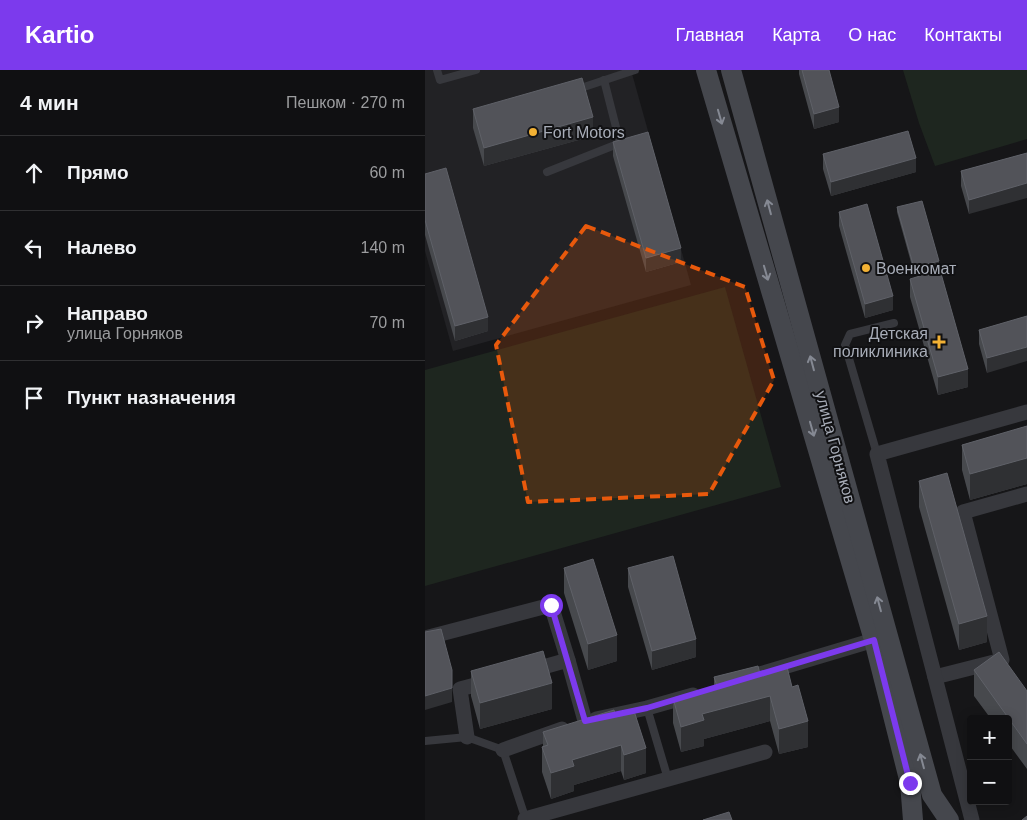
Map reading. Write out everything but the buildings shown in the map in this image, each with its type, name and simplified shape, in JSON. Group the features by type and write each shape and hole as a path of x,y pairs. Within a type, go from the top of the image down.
{"street":[{"name":"улица Горняков","path":"706,70 874,640 910,783 913,820"},
{"name":"улица Горняков","path":"731,70 932,795 949,820"},
{"path":"972,820 877,454 1027,412"},
{"path":"935,677 1002,660 963,512 1027,494"},
{"path":"425,638 551,605 585,721"},
{"path":"741,680 874,640"},
{"path":"467,736 460,690 568,660"},
{"path":"503,750 585,721 647,708 703,691"},
{"path":"525,820 765,752"}],"lane":[{"path":"437,70 440,80 476,70"},
{"path":"568,92 635,70"},
{"path":"547,172 620,143 604,80"},
{"path":"877,454 845,345 850,334 894,323"},
{"path":"647,708 668,779"},
{"path":"425,741 467,736 503,750 525,820"}],"highlighted area":[{"path":"586,226 745,287 774,380 709,494 528,502 496,345"}],"shaded area":[{"path":"425,70 631,70 691,285 453,351 425,251"},
{"path":"903,70 1027,70 1027,139 935,166 919,123"},
{"path":"725,287 781,487 425,586 425,370"}],"place":[{"name":"Fort Motors","path":"533,132"},
{"name":"Военкомат","path":"866,268"},
{"name":"Детская поликлиника","path":"939,342"}],"route":[{"path":"551,605 585,721 647,708 874,640 910,783"}]}
